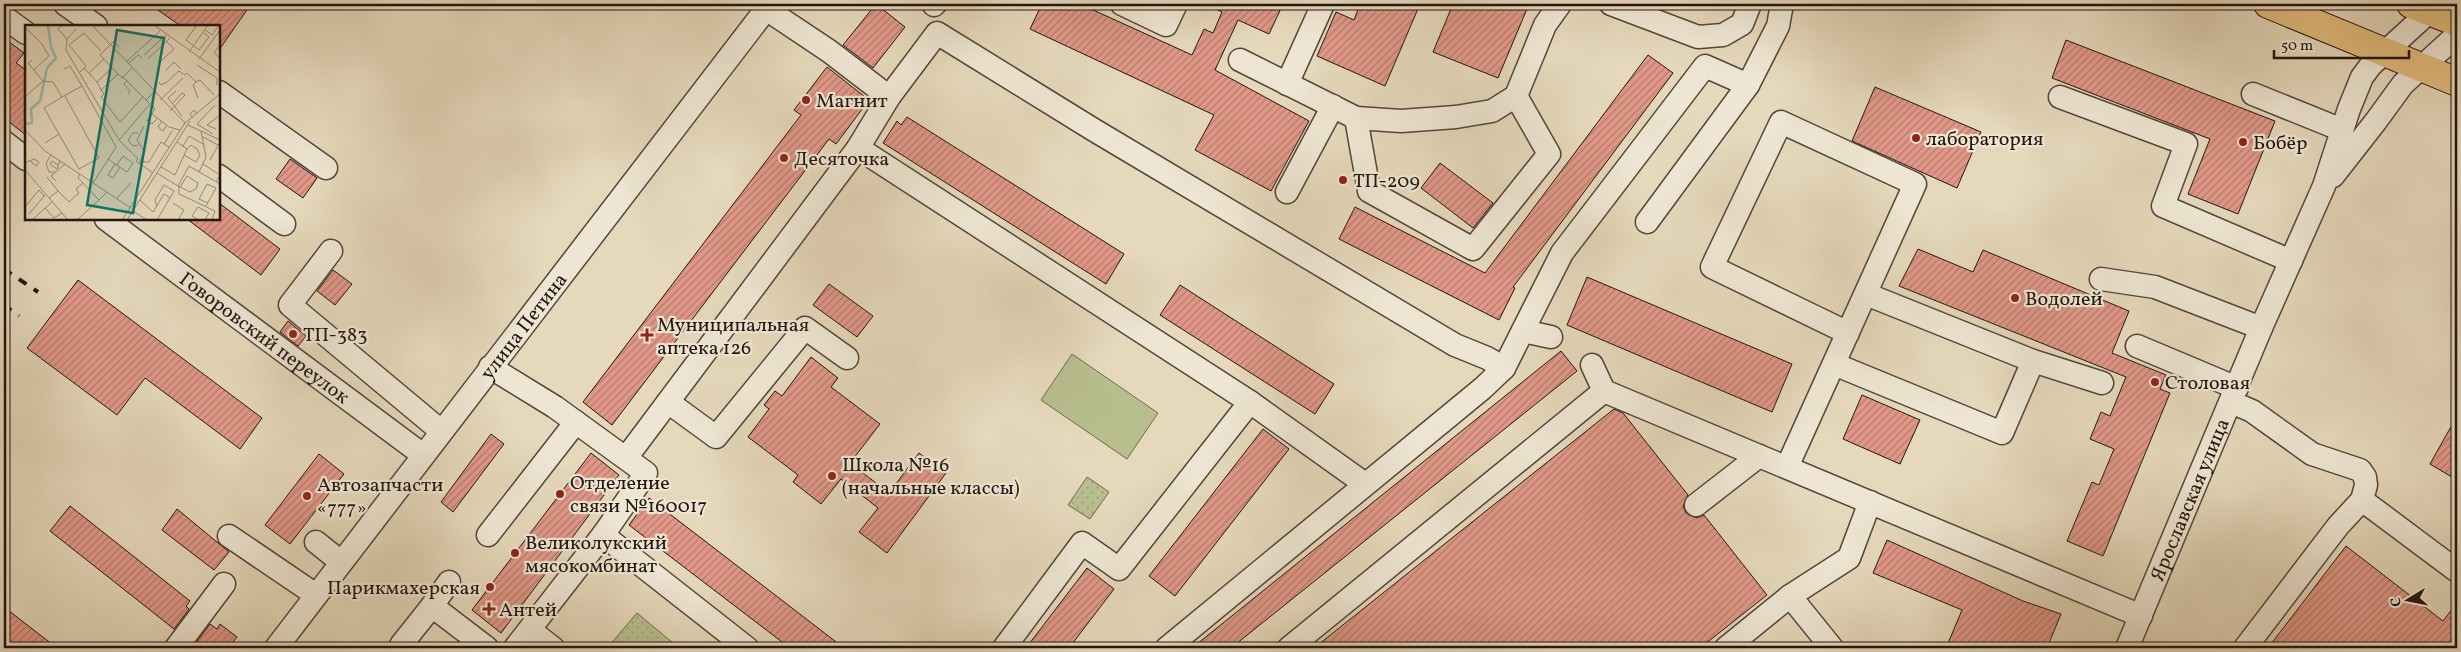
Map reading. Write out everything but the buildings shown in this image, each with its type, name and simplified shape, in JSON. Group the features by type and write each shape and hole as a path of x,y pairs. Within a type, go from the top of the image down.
{"main road":[{"path":"2268,4 2457,82"},
{"path":"2300,17 2320,9 2325,4"},
{"path":"2426,6 2457,22"}],"street":[{"path":"65,4 95,25"},
{"path":"1122,4 1166,25 1176,4"},
{"path":"1287,84 1323,4"},
{"path":"1240,60 1356,118 1400,121 1456,117 1492,111 1516,96 1545,25 1560,4"},
{"path":"1611,4 1698,37 1723,35 1742,24 1750,4"},
{"path":"1647,222 1748,85 1778,26 1782,4"},
{"path":"768,6 889,97"},
{"name":"улица Петина","path":"276,648 440,431 768,6"},
{"name":"Ярославская улица","path":"2127,648 2261,328 2324,186 2362,77 2426,6"},
{"path":"4,16 25,32"},
{"path":"626,458 858,148 889,97 937,33 1094,130 1455,345 1487,358 1504,368"},
{"name":"Ярославская улица","path":"2324,186 2376,122 2402,84 2457,35"},
{"path":"1167,648 1483,388 1504,368 1562,253 1705,66 1748,85"},
{"path":"220,93 326,168"},
{"path":"2253,94 2342,130"},
{"path":"1356,118 1369,191 1473,249 1549,154 1516,96"},
{"path":"2060,97 2186,144 2163,206 2291,261"},
{"path":"1287,192 1333,106"},
{"path":"1787,467 1916,184 1781,122 1712,267 1848,333"},
{"path":"4,142 25,158"},
{"path":"858,148 1250,402 1365,484"},
{"path":"220,177 284,224"},
{"name":"Говоровский переулок","path":"107,220 422,455"},
{"path":"331,251 290,305 440,431"},
{"path":"2101,279 2155,286 2261,328"},
{"path":"1866,294 2033,361 2102,382"},
{"path":"668,402 716,437 805,328 847,358"},
{"path":"1523,331 1551,338"},
{"path":"2137,346 2234,395 2252,411 2312,454 2360,470 2365,476 2366,485 2362,500 2338,526 2245,648"},
{"path":"1834,364 2002,433 2033,361"},
{"path":"1592,365 1604,391 2140,616"},
{"path":"490,367 576,422 646,473 603,535 516,648"},
{"path":"1289,648 1604,391"},
{"path":"1004,648 1082,544 1119,569 1250,402"},
{"path":"488,535 576,422"},
{"path":"1696,504 1759,456"},
{"path":"2362,500 2457,571"},
{"path":"1726,648 1790,596 1850,558 1870,502"},
{"path":"603,535 747,648"},
{"path":"230,536 316,595"},
{"path":"316,542 341,562"},
{"path":"401,645 450,582"},
{"path":"176,648 224,584"},
{"path":"1790,596 1832,648"},
{"path":"432,606 487,648"},
{"path":"530,630 553,648"}],"green space":[{"path":"1072,354 1158,413 1127,459 1041,400"},
{"path":"1087,477 1109,492 1090,519 1068,505"},
{"path":"637,613 679,648 607,648"}],"railway":[{"path":"4,269 38,292"},
{"path":"4,305 19,316"}],"place":[{"name":"Магнит","path":"806,100"},
{"name":"лаборатория","path":"1916,138"},
{"name":"Бобёр","path":"2243,142"},
{"name":"Десяточка","path":"784,158"},
{"name":"ТП-209","path":"1343,180"},
{"name":"Водолей","path":"2015,298"},
{"name":"ТП-383","path":"293,334"},
{"name":"Муниципальная аптека 126","path":"647,335"},
{"name":"Столовая","path":"2155,382"},
{"name":"Школа №16 (начальные классы)","path":"832,476"},
{"name":"Отделение связи №160017","path":"560,494"},
{"name":"Автозапчасти «777»","path":"307,496"},
{"name":"Великолукский мясокомбинат","path":"515,553"},
{"name":"Парикмахерская","path":"490,587"},
{"name":"Антей","path":"489,609"}]}
